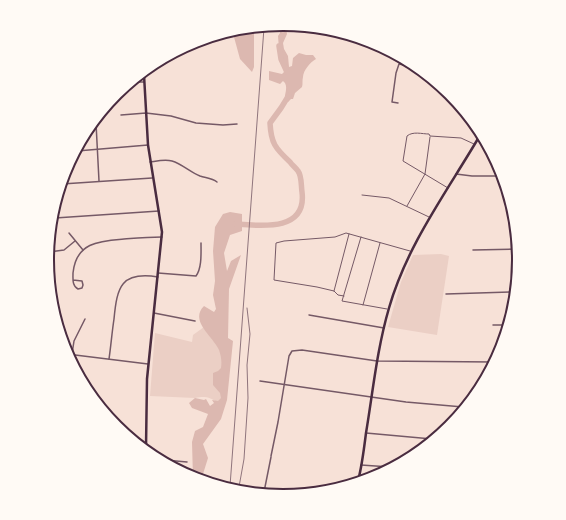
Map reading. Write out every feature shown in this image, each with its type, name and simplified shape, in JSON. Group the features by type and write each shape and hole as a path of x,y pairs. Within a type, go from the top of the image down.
{"main road":[{"path":"144,78 148,146 162,237 148,364 146,443"},
{"path":"359,476 377,361 388,310 398,280 410,251 478,141"}],"street":[{"path":"398,103 392,102 396,73 399,64 402,65"},
{"path":"139,82 144,82"},
{"path":"121,115 146,113 170,116 196,123 223,125 237,124"},
{"path":"96,128 99,181"},
{"path":"82,151 148,146"},
{"path":"150,162 163,160 172,161 189,171 217,182"},
{"path":"456,174 472,176 496,176"},
{"path":"67,184 153,178"},
{"path":"58,218 159,211"},
{"path":"69,233 84,250"},
{"path":"73,280 82,281 82,288 75,288 73,280 75,262 84,250 93,244 100,241 162,237"},
{"path":"54,251 64,250 75,241"},
{"path":"158,273 196,276 198,274 201,244"},
{"path":"473,250 512,249"},
{"path":"109,359 116,300 120,288 126,281 137,276 158,277"},
{"path":"446,294 510,292"},
{"path":"154,313 195,321"},
{"path":"309,315 384,328"},
{"path":"72,351 74,340 85,319"},
{"path":"493,325 502,325"},
{"path":"265,489 285,385 289,356 292,351 302,350 377,361 488,362"},
{"path":"74,354 148,364"},
{"path":"260,381 372,397 458,407"},
{"path":"366,433 427,438"},
{"path":"174,461 187,462"},
{"path":"361,465 381,466"}],"lane":[{"path":"448,188 403,160 407,136 409,134 416,133 429,134 430,136 461,138 475,144"},
{"path":"407,206 425,174 430,136"},
{"path":"362,195 386,197 430,217"},
{"path":"344,296 338,295 334,291 317,287 274,280 277,242 335,237 344,233 410,251"},
{"path":"334,291 350,234"},
{"path":"362,237 342,301 388,310"},
{"path":"362,306 380,243"}],"shaded area":[{"path":"280,31 286,31 287,34 283,43 284,49 288,56 289,67 292,66 293,58 299,53 313,55 316,59 309,64 304,72 302,87 295,93 293,99 288,102 285,101 285,83 283,81 280,84 269,80 269,71 282,74 284,72 279,49 278,36"},
{"path":"254,33 254,67 252,72 240,59 234,37"},
{"path":"230,212 242,214 242,231 230,235 224,253 227,271 231,261 241,255 229,289 228,338 233,341 227,400 221,419 203,444 208,458 203,474 207,476 193,471 192,442 195,431 203,427 208,414 192,408 189,403 195,398 206,399 210,406 214,403 212,400 218,401 221,398 220,393 213,385 213,373 221,368 219,350 204,328 199,317 204,306 214,312 216,309 213,295 215,281 213,251 215,227 223,214"},
{"path":"441,254 449,256 437,335 388,327 401,282 413,255"},
{"path":"204,327 212,335 223,358 221,400 218,403 205,397 150,396 155,333 192,342 193,335"}],"waterway":[{"path":"279,46 281,59 287,72"},
{"path":"235,224 280,224 290,220 297,214 302,205 301,178 299,173 277,149 271,136 270,123 289,95"}],"railway":[{"path":"230,483 264,32"},
{"path":"239,485 244,459 248,398 247,365 250,334 247,308"}]}
